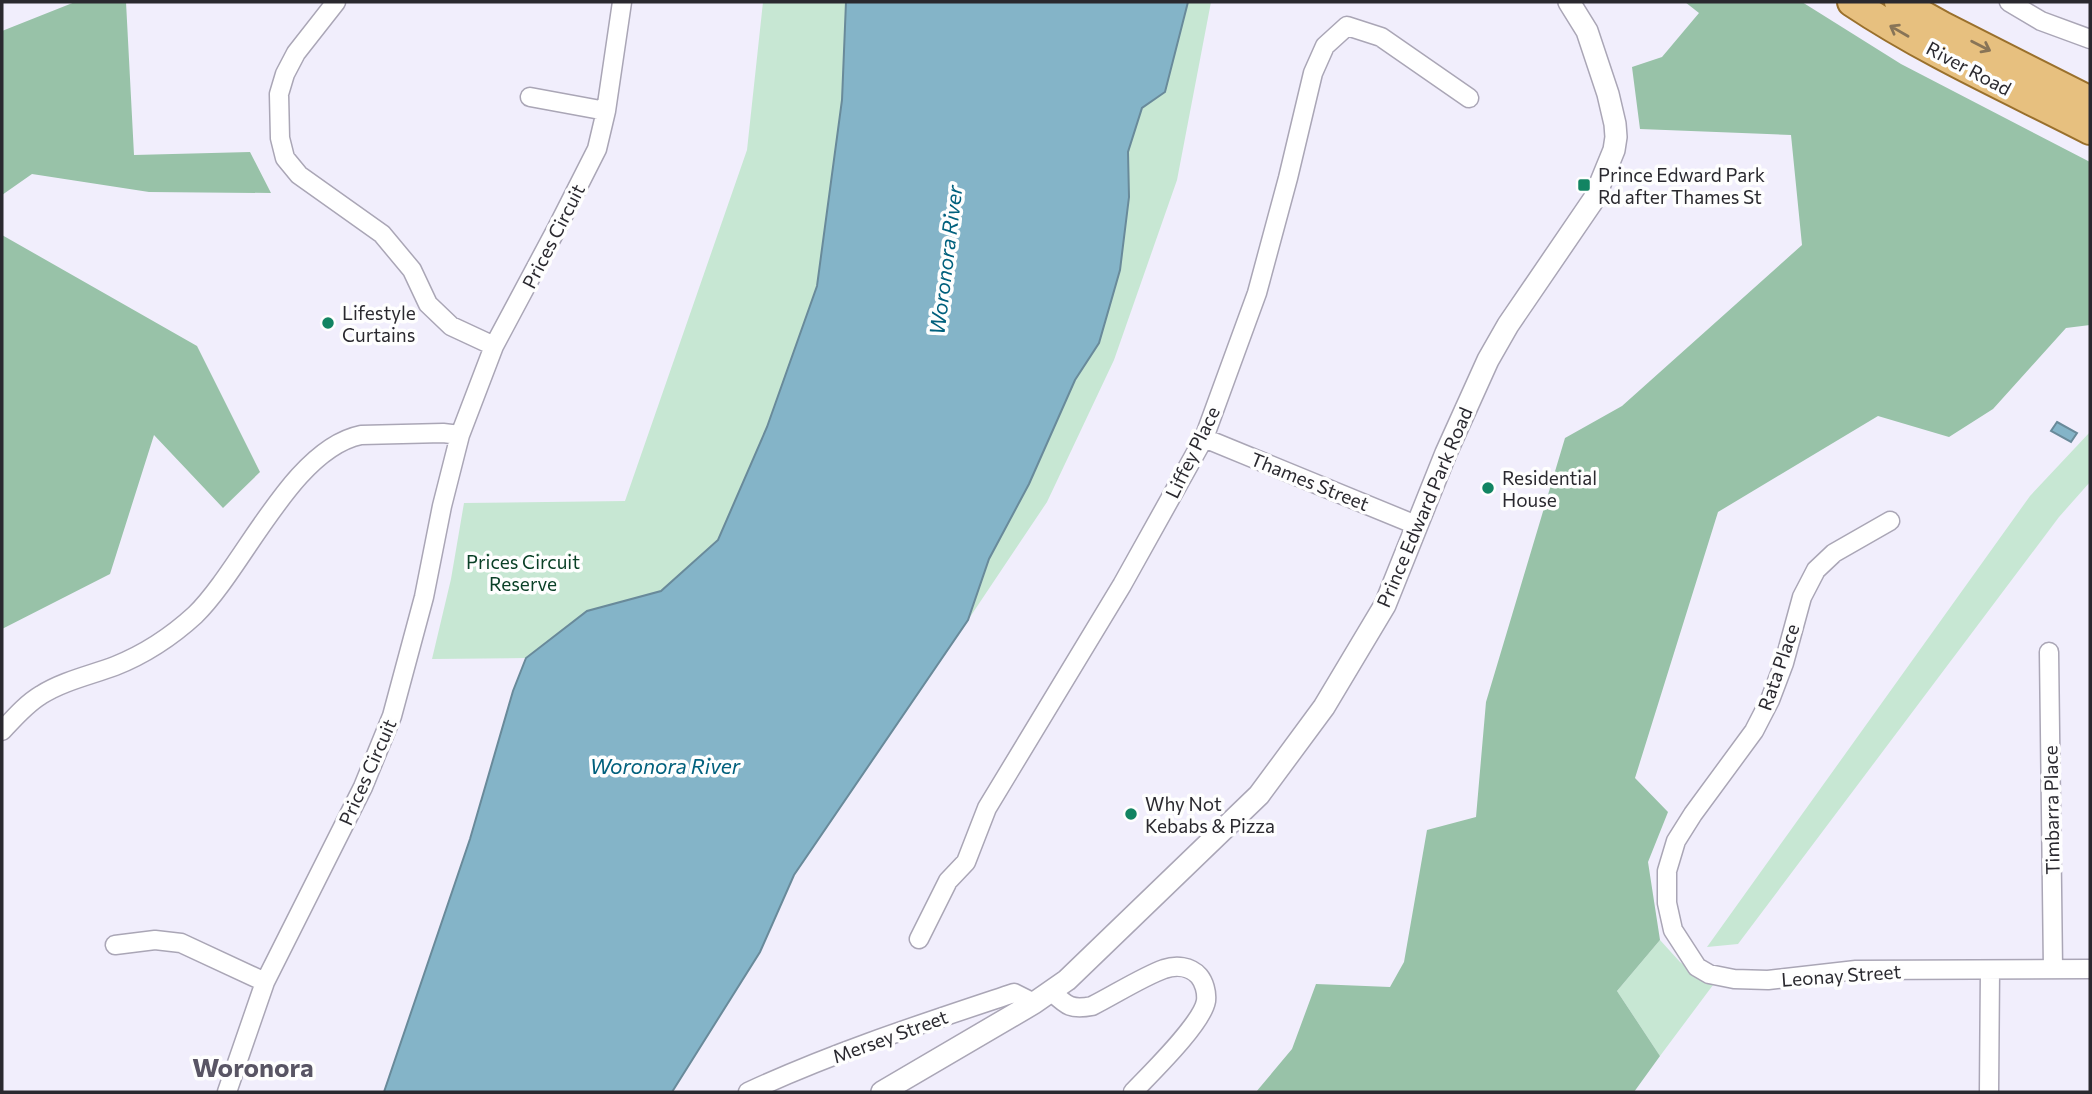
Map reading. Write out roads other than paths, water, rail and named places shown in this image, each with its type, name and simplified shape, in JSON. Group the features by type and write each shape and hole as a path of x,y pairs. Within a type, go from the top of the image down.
{"main road":[{"name":"River Road","path":"1852,2 1965,67 2090,130"},
{"name":"River Road","path":"1899,2 2090,101"}],"street":[{"path":"336,2 296,53 285,74 279,94 280,138 285,158 299,175 382,234 412,270 428,304 451,326 494,346"},
{"name":"Prices Circuit","path":"226,1092 265,982 363,787 392,716 421,608 460,435 494,346 597,149 606,111 622,2"},
{"name":"Prince Edward Park Road","path":"882,1092 1052,992 1259,795 1324,707 1385,605 1471,393 1488,360 1508,325 1594,199 1614,150 1615,124 1608,94 1587,31 1569,2"},
{"path":"2009,2 2041,21 2090,39"},
{"name":"Liffey Place","path":"919,939 947,881 966,862 987,808 1122,584 1204,438 1257,293 1313,72 1325,46 1347,26 1381,37 1469,98"},
{"path":"530,97 606,111"},
{"path":"2,730 40,695 132,659 172,635 209,599 282,498 330,447 361,435 460,435"},
{"name":"Thames Street","path":"1204,438 1416,525"},
{"name":"Rata Place","path":"1667,871 1676,841 1754,731 1770,700 1784,663 1802,597 1816,570 1834,553 1890,521"},
{"name":"Timbarra Place","path":"2049,652 2053,969"},
{"name":"Leonay Street","path":"1667,871 1667,903 1674,930 1698,967 1709,974 1734,979 1768,979 1856,970 2090,969"},
{"path":"115,945 155,940 181,943 265,982"},
{"path":"1052,992 1065,1004 1082,1008 1092,1006 1164,969 1185,967 1199,977 1206,992 1206,1002 1202,1010 1180,1042 1133,1092"},
{"path":"1989,1092 1990,970"},
{"name":"Mersey Street","path":"748,1092 796,1070 873,1041 1014,993 1034,1003"}],"water":[{"name":"Woronora River","path":"846,2 1188,2 1165,92 1142,108 1128,152 1129,197 1120,270 1099,343 1075,380 1029,484 989,559 968,620 794,875 760,952 672,1092 384,1092 470,839 513,691 526,658 587,611 661,591 718,540 767,427 817,286 842,100"},
{"path":"2057,422 2077,433 2071,442 2051,431"}],"place":[{"name":"Prince Edward Park Rd after Thames St","path":"1584,185"},
{"name":"Lifestyle Curtains","path":"328,323"},
{"name":"Residential House","path":"1488,488"},
{"name":"Why Not Kebabs & Pizza","path":"1131,814"}],"district":[{"name":"Woronora","path":"253,1066"}],"park label":[{"name":"Prices Circuit Reserve","path":"523,572"}]}
